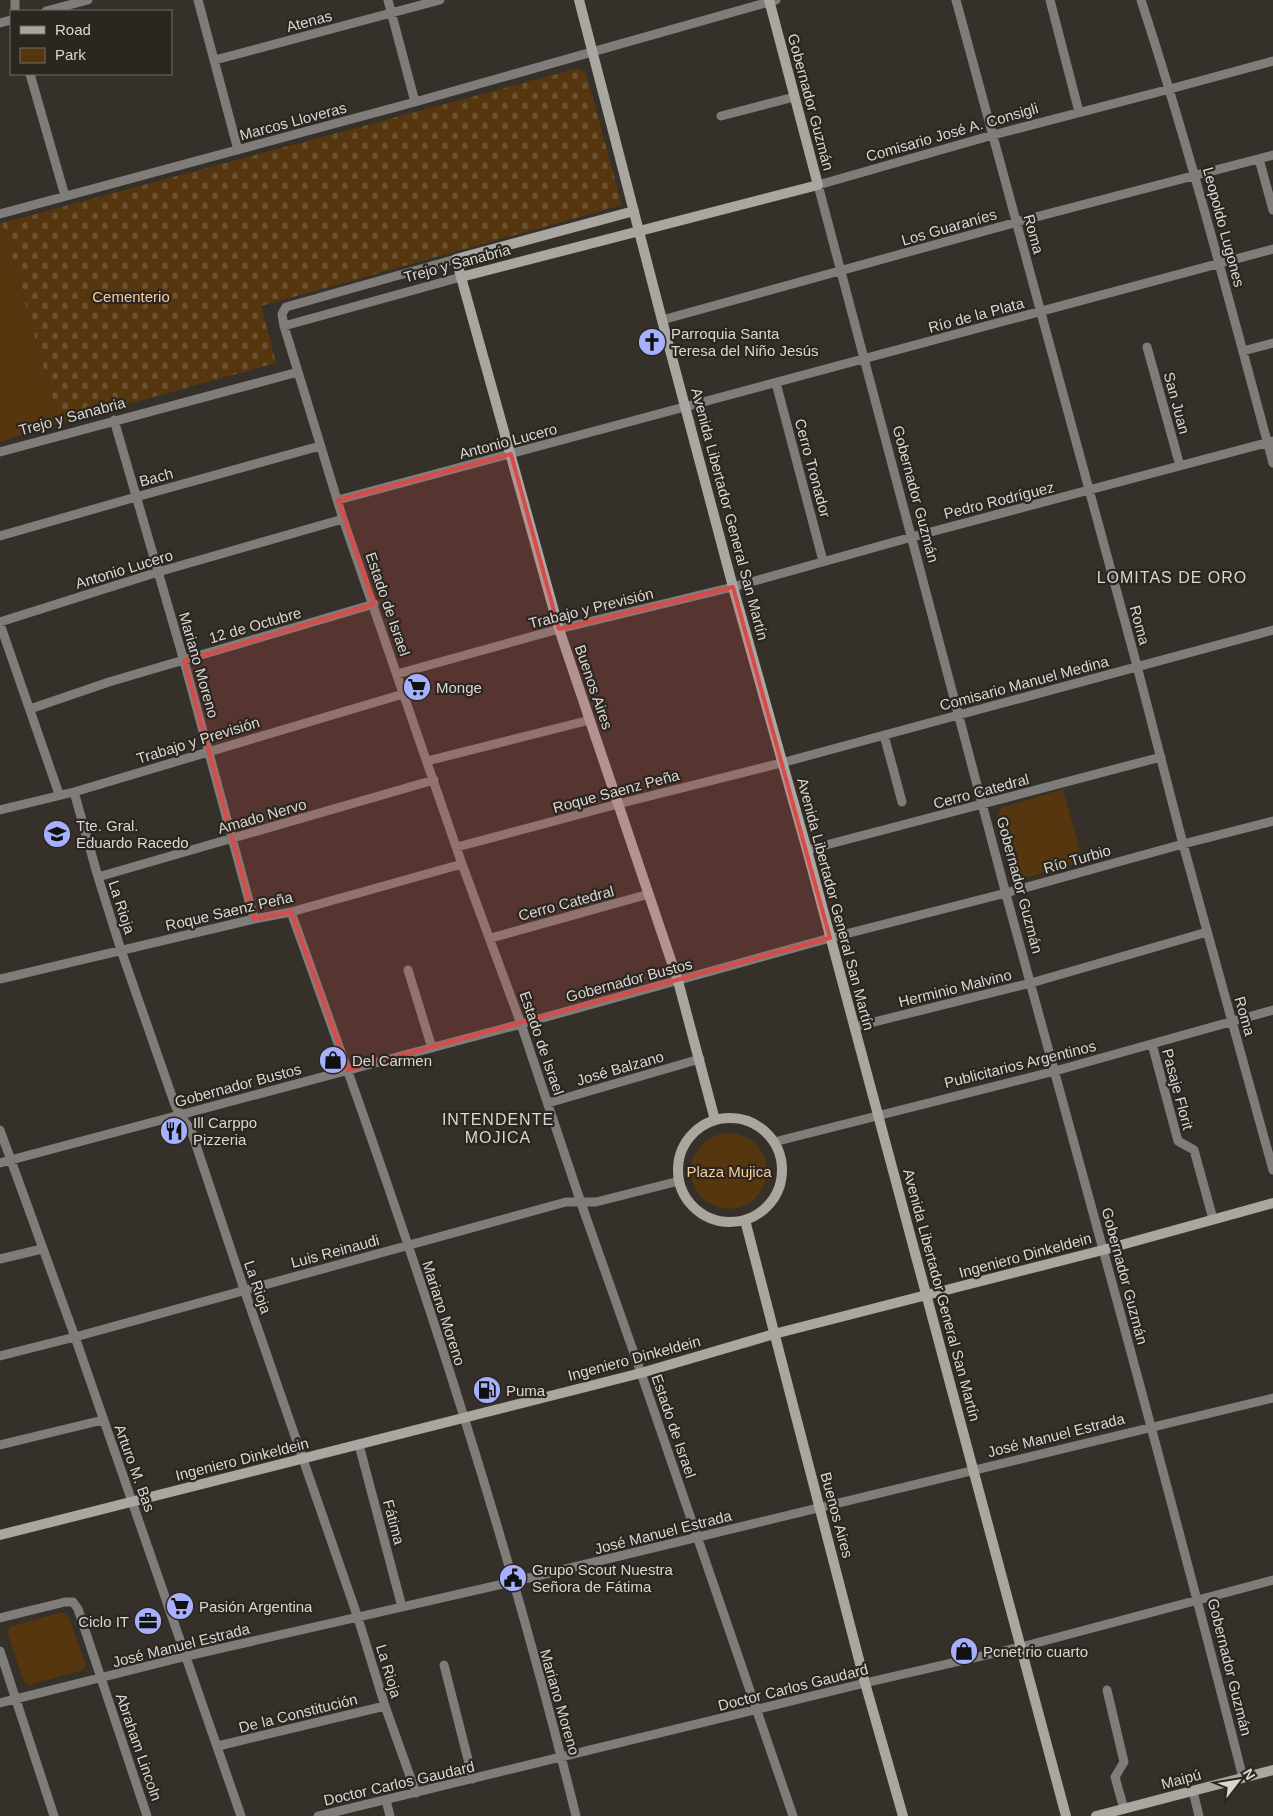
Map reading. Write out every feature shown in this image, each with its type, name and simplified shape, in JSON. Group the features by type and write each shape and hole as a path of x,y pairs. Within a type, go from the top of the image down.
{"main road":[{"name":"Avenida Libertador General San Martín","path":"579,0 733,587 807,850 1066,1816"},
{"name":"Gobernador Guzmán","path":"771,1 818,185"},
{"name":"Comisario José A. Consigli","path":"639,231 818,185"},
{"name":"Trejo y Sanabria","path":"456,260 634,212"},
{"name":"Trejo y Sanabria","path":"461,277 639,231"},
{"name":"Buenos Aires","path":"456,260 559,629 678,981 715,1120"},
{"path":"731,1118 748,1121 762,1130 774,1142 780,1155 782,1168 781,1182 776,1195 758,1215 728,1223 711,1219 696,1210 685,1197 679,1181 678,1165 682,1150 689,1137 701,1127 715,1120 731,1118"},
{"name":"Ingeniero Dinkeldein","path":"0,1535 642,1373 774,1334 1103,1250 1273,1203"},
{"name":"Buenos Aires","path":"745,1220 865,1683 903,1816"},
{"name":"Maipú","path":"1096,1816 1273,1770"}],"street":[{"path":"50,10 88,0"},
{"path":"198,0 238,150"},
{"path":"388,0 415,102"},
{"name":"Atenas","path":"215,60 440,0"},
{"name":"Roma","path":"956,0 1137,666 1183,844 1273,1170"},
{"path":"1050,0 1079,112"},
{"name":"Leopoldo Lugones","path":"1141,0 1196,176 1243,351 1270,442 1273,463"},
{"name":"Marcos Lloveras","path":"0,214 593,53 771,1"},
{"name":"Comisario José A. Consigli","path":"818,185 993,135 1273,61"},
{"path":"30,75 65,196"},
{"path":"721,116 794,97"},
{"name":"Los Guaraníes","path":"662,320 842,272 1017,222 1273,155"},
{"path":"1259,159 1273,210"},
{"name":"Gobernador Guzmán","path":"818,185 1006,893 1056,1070 1243,1778"},
{"name":"Río de la Plata","path":"686,407 1273,249"},
{"name":"Trejo y Sanabria","path":"286,306 456,260"},
{"name":"Trejo y Sanabria","path":"284,326 461,277"},
{"name":"Estado de Israel","path":"286,306 282,314 284,326 343,519 374,604 462,864 491,938 521,1024 793,1816"},
{"path":"1243,351 1273,343"},
{"name":"San Juan","path":"1147,347 1180,466"},
{"name":"Trejo y Sanabria","path":"0,452 298,372"},
{"name":"Cerro Tronador","path":"776,382 823,561"},
{"name":"Antonio Lucero","path":"338,500 686,407"},
{"name":"Mariano Moreno","path":"114,420 184,661 254,919"},
{"name":"Pedro Rodríguez","path":"733,587 912,536 1270,442"},
{"name":"Bach","path":"0,536 320,446"},
{"name":"Antonio Lucero","path":"0,623 158,572 343,519"},
{"name":"Trabajo y Previsión","path":"397,674 559,629 733,587"},
{"name":"12 de Octubre","path":"30,709 109,682 374,604"},
{"path":"0,623 59,794"},
{"name":"Comisario Manuel Medina","path":"782,763 1273,630"},
{"name":"Trabajo y Previsión","path":"0,810 59,794 74,792 403,694"},
{"path":"427,761 590,720"},
{"path":"884,735 902,802"},
{"name":"Cerro Catedral","path":"807,850 1161,757"},
{"name":"Roque Saenz Peña","path":"457,847 782,763"},
{"name":"Amado Nervo","path":"98,877 434,780"},
{"name":"La Rioja","path":"74,792 121,950 175,1105 191,1130 416,1793"},
{"name":"Río Turbio","path":"830,938 1273,821"},
{"name":"Roque Saenz Peña","path":"0,978 291,912 462,864"},
{"name":"Cerro Catedral","path":"491,938 649,894"},
{"name":"Mariano Moreno","path":"291,912 348,1070 464,1417 512,1582 576,1816"},
{"name":"Herminio Malvino","path":"854,1028 1031,983 1207,932"},
{"name":"Gobernador Bustos","path":"0,1162 521,1024 830,938"},
{"path":"408,970 432,1048"},
{"name":"Publicitarios Argentinos","path":"774,1142 1056,1070 1273,1010"},
{"name":"Pasaje Florit","path":"1152,1044 1178,1141 1194,1150 1213,1219"},
{"name":"José Balzano","path":"548,1103 700,1059"},
{"name":"Arturo M. Bas","path":"0,1130 133,1501 241,1816"},
{"name":"Luis Reinaudi","path":"0,1356 566,1202 596,1202 679,1181"},
{"path":"0,1259 42,1248"},
{"name":"José Manuel Estrada","path":"0,1703 187,1656 698,1538 1150,1426 1273,1398"},
{"path":"0,1445 103,1420"},
{"name":"Fátima","path":"359,1445 402,1607"},
{"name":"Doctor Carlos Gaudard","path":"318,1816 1021,1646 1273,1580"},
{"name":"Abraham Lincoln","path":"0,1618 65,1602 73,1602 78,1609 147,1816"},
{"path":"0,1651 54,1816"},
{"path":"444,1665 473,1779"},
{"path":"1107,1690 1124,1762 1114,1777 1124,1809"},
{"name":"De la Constitución","path":"218,1746 385,1706"},
{"path":"1193,1791 1199,1816"},
{"path":"386,1800 390,1816"}],"highlighted area":[{"path":"511,454 559,629 733,587 830,938 348,1070 291,912 254,919 184,661 374,604 338,500"}],"green space":[{"name":"Cementerio","path":"579,68 586,73 622,205 261,306 276,363 60,423 2,223"},
{"path":"2,223 60,423 0,442 0,224"},
{"path":"1063,789 1083,862 1021,879 1015,876 998,814 1001,808"},
{"name":"Plaza Mujica","path":"729,1133 744,1136 756,1144 764,1156 767,1171 764,1186 756,1198 744,1206 729,1209 714,1206 702,1198 694,1186 691,1171 694,1156 702,1144 714,1136"},
{"path":"63,1612 68,1616 86,1665 83,1670 29,1685 24,1682 7,1632 11,1626"}],"place":[{"name":"Parroquia Santa Teresa del Niño Jesús","path":"652,342"},
{"name":"Monge","path":"417,687"},
{"name":"Tte. Gral. Eduardo Racedo","path":"57,834"},
{"name":"Del Carmen","path":"333,1060"},
{"name":"Ill Carppo Pizzeria","path":"174,1131"},
{"name":"Puma","path":"487,1390"},
{"name":"Grupo Scout Nuestra Señora de Fátima","path":"513,1578"},
{"name":"Pasión Argentina","path":"180,1606"},
{"name":"Ciclo IT","path":"148,1621"},
{"name":"Pcnet rio cuarto","path":"964,1651"}],"district":[{"name":"LOMITAS DE ORO","path":"1172,577"},
{"name":"INTENDENTE MOJICA","path":"498,1128"}]}
